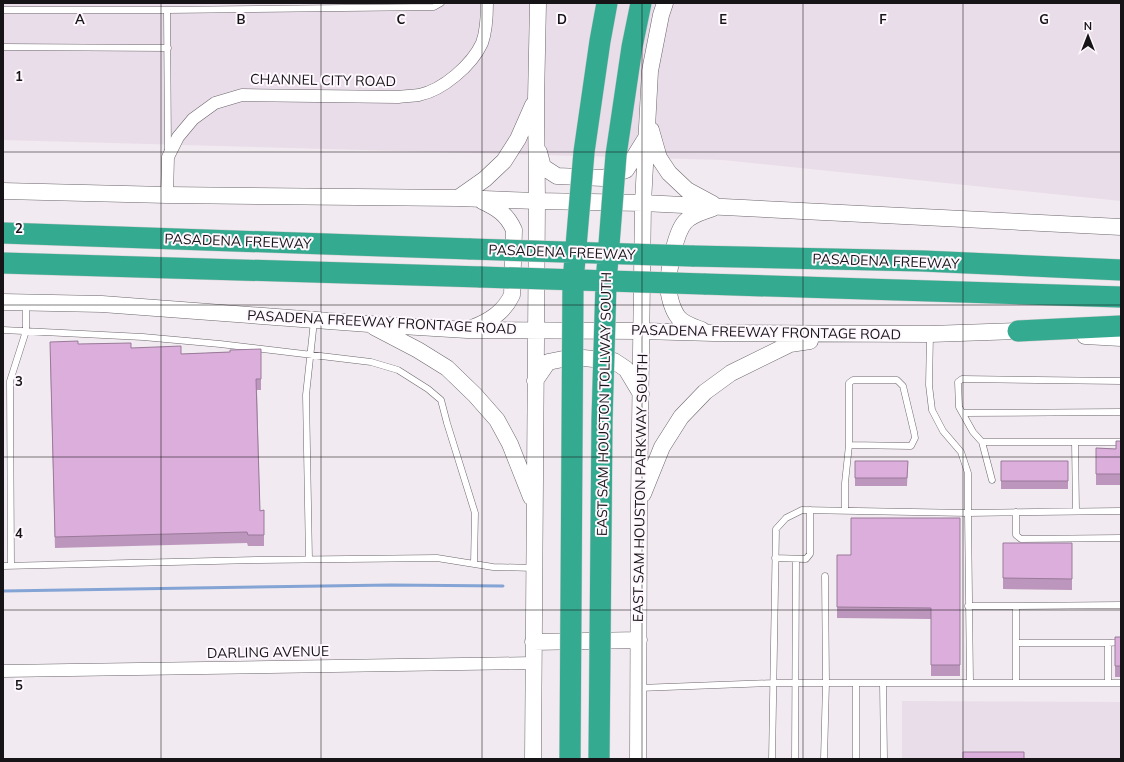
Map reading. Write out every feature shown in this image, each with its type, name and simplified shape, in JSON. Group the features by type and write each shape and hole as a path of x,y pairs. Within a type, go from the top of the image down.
{"highway":[{"path":"570,759 573,282 584,152 607,3"},
{"name":"EAST SAM HOUSTON TOLLWAY SOUTH","path":"599,759 602,420 606,283 616,155 632,47 641,3"},
{"name":"PASADENA FREEWAY","path":"3,233 692,256 923,261 1121,270"},
{"path":"923,261 1121,260"},
{"name":"PASADENA FREEWAY","path":"3,263 1121,297"},
{"path":"1018,331 1121,326"}],"main road":[{"path":"533,759 537,201 536,100 538,3"},
{"name":"EAST SAM HOUSTON PARKWAY SOUTH","path":"638,759 643,203 650,71 661,15 665,3"},
{"path":"458,198 485,179 504,161 518,139 536,100"},
{"path":"647,118 659,158 669,173 687,190 718,206"},
{"path":"536,142 543,167 557,176 603,178 626,170 646,138"},
{"path":"3,191 167,195 458,198 478,200 643,203 1121,228"},
{"path":"467,330 490,320 508,304 512,295 514,230 504,214 492,206 478,200"},
{"path":"713,333 688,325 677,317 671,302 668,286 677,236 682,225 692,216 718,206"},
{"name":"PASADENA FREEWAY FRONTAGE ROAD","path":"3,302 102,304 467,330 930,334 1018,331 1121,338"},
{"path":"369,324 418,350 447,368 475,395 497,420 534,504"},
{"path":"640,503 662,447 681,417 705,392 731,373 790,344 853,333"},
{"path":"535,381 548,362 573,357 614,361 626,369 641,394"},
{"path":"533,642 639,640"}],"street":[{"name":"CHANNEL CITY ROAD","path":"167,195 168,157 178,137 193,119 215,103 242,95 398,97 420,95 442,86 459,72 472,58 482,42 487,18 487,3"},
{"name":"DARLING AVENUE","path":"3,671 533,663"}],"lane":[{"path":"3,10 160,6 167,10 344,5 434,7 441,3"},
{"path":"167,10 168,157"},
{"path":"3,47 168,48"},
{"path":"11,566 10,381 26,331 26,302"},
{"path":"309,559 306,394 314,320"},
{"path":"3,330 143,337 220,344 371,362 398,370 428,389 441,400 475,513 474,564"},
{"path":"930,334 929,385 932,410 943,431 961,452 968,473 968,606 970,683"},
{"path":"992,480 982,442 973,432 959,407 958,382 962,379 1121,382"},
{"path":"845,511 845,483 849,445 849,383 853,380 897,380 903,386 914,432 915,438 911,446 849,445"},
{"path":"963,413 1121,412"},
{"path":"982,442 1121,442"},
{"path":"1075,442 1076,511"},
{"path":"772,759 776,529 786,518 802,510 968,513 1121,511"},
{"path":"775,558 806,559 810,554 810,510"},
{"path":"1016,512 1016,535 1021,539 1121,538"},
{"path":"3,566 309,559 437,558 493,567 534,568"},
{"path":"795,759 796,559"},
{"path":"824,759 826,683 825,576"},
{"path":"968,606 1121,605"},
{"path":"1016,606 1016,683"},
{"path":"1016,642 1121,642"},
{"path":"1108,643 1108,683"},
{"path":"639,688 773,683 1121,683"},
{"path":"856,683 856,759"},
{"path":"883,683 884,759"}],"shaded area":[{"path":"3,3 1121,3 1121,201 723,160 3,140"},
{"path":"902,701 1121,702 1121,759 902,759"}],"building":[{"path":"78,341 78,344 131,343 131,348 181,346 181,354 261,349 261,379 256,379 260,511 264,510 264,535 248,535 247,532 55,537 50,342"},
{"path":"1116,441 1121,441 1121,474 1096,474 1096,448 1116,449"},
{"path":"855,461 908,461 907,478 855,478"},
{"path":"1001,461 1068,461 1068,481 1001,481"},
{"path":"851,518 960,518 960,665 931,665 931,608 837,607 837,555 851,555"},
{"path":"1003,543 1072,543 1072,579 1003,578"},
{"path":"1115,637 1121,637 1121,666 1115,666"},
{"path":"963,752 1024,752 1024,759 963,759"}],"waterway":[{"path":"3,591 391,585 503,586"}]}
